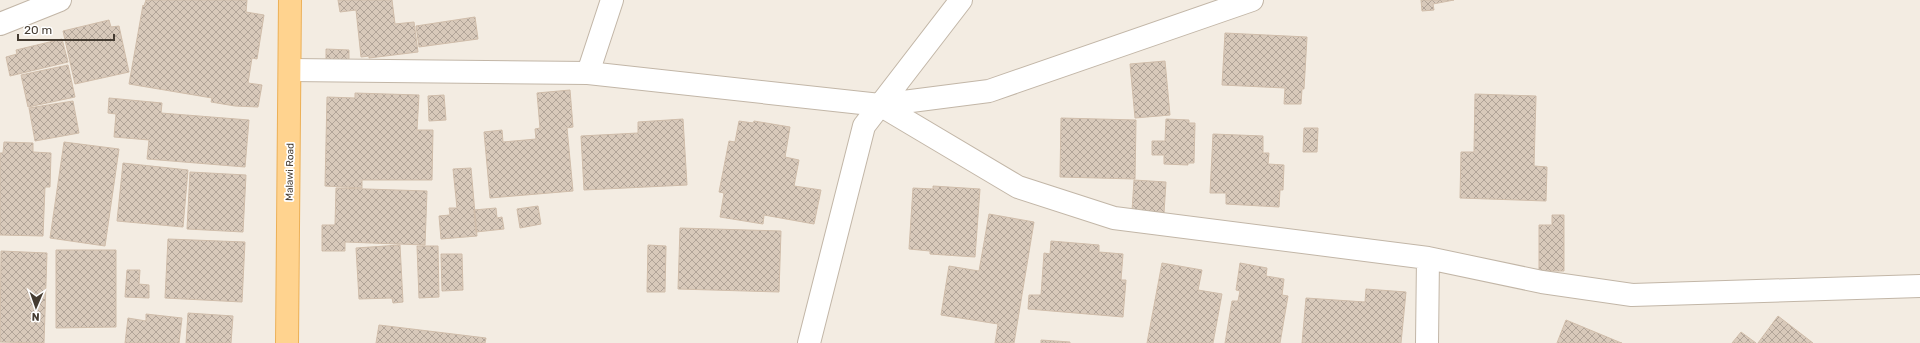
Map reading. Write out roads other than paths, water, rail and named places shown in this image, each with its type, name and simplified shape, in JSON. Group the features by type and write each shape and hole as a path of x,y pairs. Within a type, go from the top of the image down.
{"main road":[{"name":"Malawi Road","path":"287,343 290,0"}],"street":[{"path":"0,24 60,0"},
{"path":"588,73 612,0"},
{"path":"810,343 864,126 961,0"},
{"path":"290,70 588,73 880,105 989,91 1252,0"},
{"path":"880,105 1018,187 1114,218 1428,258 1542,282 1632,295 1920,286"},
{"path":"1427,343 1428,258"}]}
